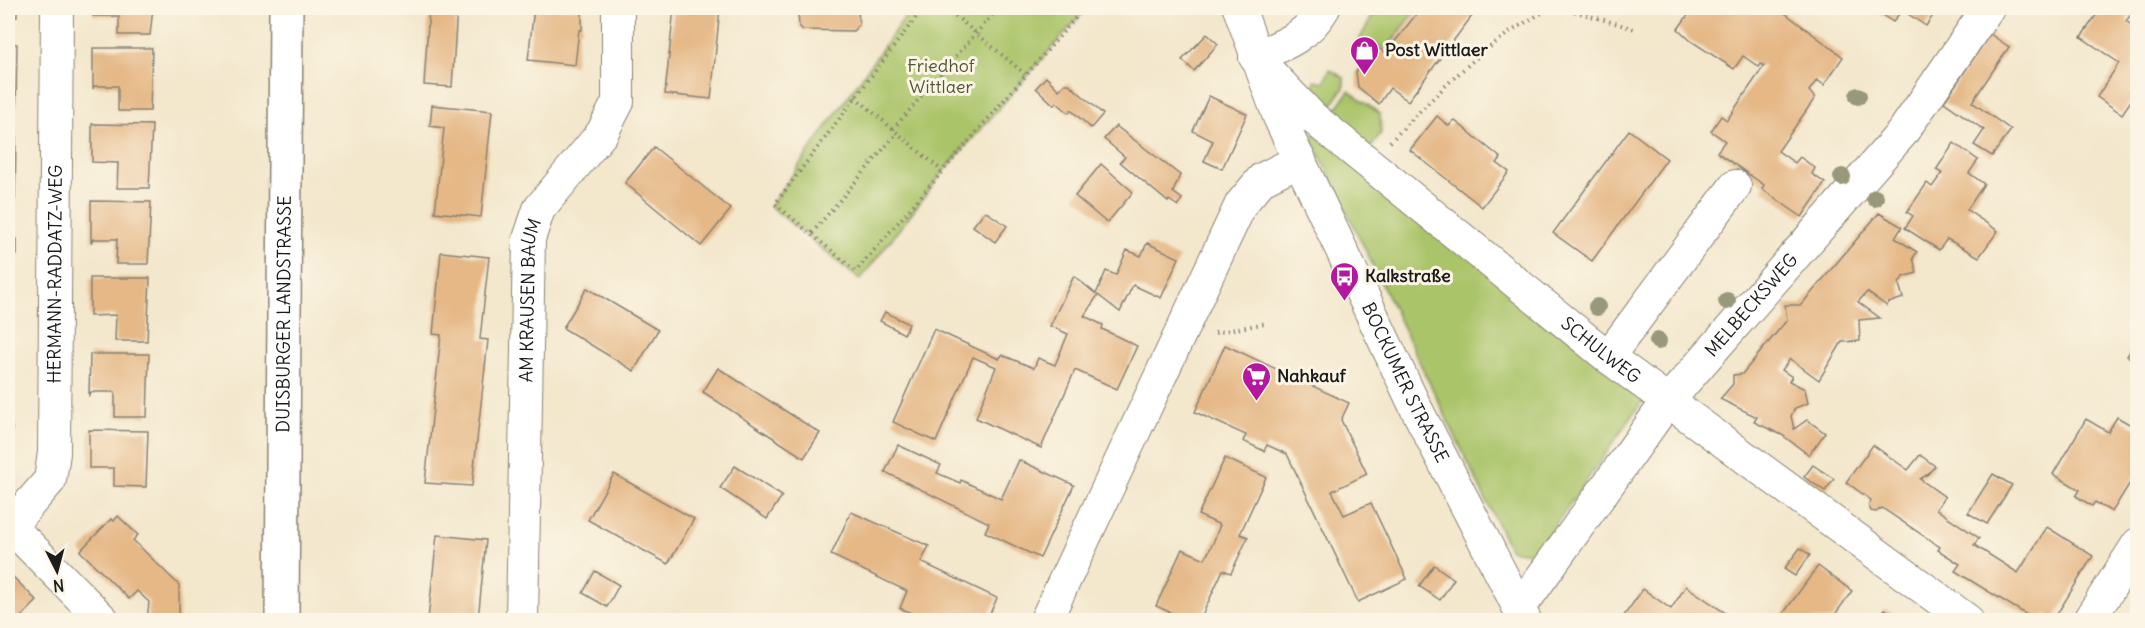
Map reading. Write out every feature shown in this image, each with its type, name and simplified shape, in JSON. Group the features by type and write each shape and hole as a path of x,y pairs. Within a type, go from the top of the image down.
{"main road":[{"name":"DUISBURGER LANDSTRASSE","path":"282,621 286,8"}],"street":[{"name":"HERMANN-RADDATZ-WEG","path":"57,8 54,453 50,480 9,525 103,621"},
{"name":"AM KRAUSEN BAUM","path":"522,621 529,239 539,209 602,133 618,102 618,8"},
{"name":"BOCKUMER STRASSE","path":"1239,8 1256,57 1300,160 1415,406 1520,612"},
{"path":"1256,57 1291,43 1312,26 1324,8"},
{"name":"MELBECKSWEG","path":"1520,612 1529,595 1667,402 1902,133 1988,8"},
{"name":"SCHULWEG","path":"1256,57 1313,118 1608,357 1967,621"},
{"path":"1046,621 1240,204 1262,179 1300,160"},
{"path":"1608,357 1734,186"},
{"path":"2089,621 2138,544"}],"path":[{"path":"922,8 775,204 856,271 941,170 1084,8"},
{"path":"946,8 1025,74"},
{"path":"812,233 998,8"},
{"path":"1369,164 1456,73 1528,19 1552,8"},
{"path":"1563,8 1635,29"},
{"path":"855,97 941,170"},
{"path":"1187,319 1214,333 1267,323"}],"green space":[{"name":"Friedhof Wittlaer","path":"911,8 1087,8 944,171 860,280 770,206"},
{"path":"1377,8 1418,8 1386,49 1375,44 1369,49 1358,42"},
{"path":"1330,69 1344,78 1344,88 1326,113 1311,97 1315,80 1324,82"},
{"path":"1349,91 1380,114 1381,133 1371,148 1330,117"},
{"path":"1318,127 1644,399 1539,548 1530,553 1510,550 1312,139"}],"building":[{"path":"8,8 17,8 17,17 8,17"},
{"path":"93,8 153,8 150,35 119,35 119,16 93,16"},
{"path":"429,8 457,8 452,87 424,85"},
{"path":"534,8 582,8 582,30 579,30 575,65 528,60"},
{"path":"674,8 720,8 711,99 665,94"},
{"path":"804,8 858,8 859,25 853,31 803,30 799,26 798,13"},
{"path":"1421,8 1478,8 1408,101 1390,88 1379,104 1358,87 1356,72 1375,46 1386,53"},
{"path":"1693,8 1778,8 1843,57 1824,85 1817,80 1809,91 1815,98 1778,151 1795,163 1800,157 1815,168 1812,174 1825,183 1802,217 1762,189 1764,185 1717,152 1725,141 1711,131 1721,116 1727,120 1764,66 1761,64 1759,67 1743,56 1734,69 1691,41 1678,29"},
{"path":"1872,8 1938,8 1926,26 1902,10 1893,22"},
{"path":"2101,8 2136,8 2126,21 2138,29 2138,80 2130,92 2135,95 2122,114 2097,97 2119,63 2081,37"},
{"path":"1207,34 1218,44 1194,71 1182,60"},
{"path":"1990,34 2009,47 1972,102 2011,130 1992,156 1974,145 1984,130 1944,102"},
{"path":"8,44 17,44 16,108 8,108"},
{"path":"93,48 152,48 150,111 118,111 118,86 94,86 93,89"},
{"path":"1046,77 1059,90 1065,84 1069,84 1103,114 1091,128 1071,110 1069,113 1056,102 1054,105 1036,88"},
{"path":"1209,96 1247,114 1222,169 1204,161 1213,141 1193,131"},
{"path":"432,105 492,111 481,217 435,212 444,128 430,126"},
{"path":"1437,116 1449,126 1454,120 1501,158 1497,163 1509,172 1482,207 1410,150"},
{"path":"92,124 152,125 149,188 117,188 118,163 92,162"},
{"path":"1116,126 1180,175 1173,192 1182,199 1178,206 1169,200 1168,202 1120,162 1125,157 1104,139"},
{"path":"1629,130 1667,159 1592,261 1553,233"},
{"path":"8,135 16,135 15,199 8,199"},
{"path":"1954,143 1978,160 1969,173 1984,184 1967,210 1998,231 1979,257 1947,239 1939,250 1905,228 1913,216 1907,212 1927,183 1932,187 1942,173 1936,170"},
{"path":"654,147 731,209 701,246 625,183"},
{"path":"1101,164 1133,192 1107,223 1075,196"},
{"path":"91,201 151,202 148,264 116,264 117,239 93,239 91,243"},
{"path":"985,211 1007,226 995,242 973,226"},
{"path":"1879,213 1902,227 1895,238 1917,252 1913,258 1917,273 1903,277 1899,284 1903,298 1888,303 1887,306 1867,292 1858,302 1880,318 1859,320 1860,341 1842,342 1819,380 1790,359 1782,370 1792,377 1789,381 1805,389 1808,403 1795,408 1791,416 1794,429 1807,420 1825,433 1809,455 1782,435 1754,422 1757,417 1720,399 1733,384 1733,375 1742,374 1787,320 1785,305 1801,305"},
{"path":"8,227 10,227 10,240 17,239 17,255 10,254 10,267"},
{"path":"1147,243 1179,258 1161,298 1133,285 1120,312 1098,295 1084,316 1103,325 1102,329 1137,346 1117,389 1075,370 1041,448 976,418 996,367 973,357 936,442 893,422 934,329 999,359 1002,355 1034,368 1038,358 1055,365 1068,334 1050,326 1074,276 1096,294 1106,271 1116,275 1127,250 1141,256"},
{"path":"441,252 489,257 480,339 488,340 472,486 425,483 441,335 433,334"},
{"path":"90,278 150,278 147,341 115,341 116,315 90,316"},
{"path":"587,288 658,330 634,371 563,328"},
{"path":"885,312 909,324 904,334 880,321"},
{"path":"2138,340 2138,362 2127,356"},
{"path":"1225,345 1349,403 1341,420 1367,474 1332,491 1344,515 1371,503 1407,579 1358,602 1287,454 1267,445 1264,451 1243,441 1246,435 1195,412"},
{"path":"90,354 149,354 147,417 115,417 115,392 91,392 89,395"},
{"path":"718,368 820,433 804,458 703,392"},
{"path":"2117,417 2138,429 2138,470 2112,512 2095,502 2092,506 2076,496 2080,490 2053,474 2086,419 2108,432"},
{"path":"8,422 12,427 12,441 8,446"},
{"path":"89,430 148,431 146,487 114,486 114,468 89,468"},
{"path":"898,445 941,465 937,473 960,483 961,480 1001,499 1019,460 1074,485 1040,558 985,532 989,523 885,472"},
{"path":"1873,445 1908,470 1920,455 1935,466 1920,479 1945,497 1936,509 1979,538 1974,545 2018,573 2047,527 2093,556 2054,619 2046,614 2041,620 2035,620 1955,571 1960,564 1938,550 1940,547 1882,508 1876,512 1871,511 1869,506 1871,500 1846,482"},
{"path":"1225,458 1266,477 1240,534 1248,537 1231,573 1223,570 1200,620 1187,620 1156,606 1182,549 1205,559 1213,543 1220,525 1198,515"},
{"path":"1813,465 1834,479 1825,491 1804,477"},
{"path":"735,466 782,496 767,519 720,488"},
{"path":"614,474 694,519 668,564 588,520"},
{"path":"1993,474 2012,485 1987,524 1968,513"},
{"path":"851,512 929,546 921,562 997,598 987,620 926,620 900,608 907,591 831,555"},
{"path":"118,516 138,535 133,540 179,585 179,620 147,620 149,602 137,591 129,599 80,551 111,519 114,521"},
{"path":"437,535 486,540 478,620 428,620"},
{"path":"1800,548 1810,555 1795,576 1784,569"},
{"path":"1434,565 1454,579 1440,600 1419,586"},
{"path":"1818,566 1852,591 1831,620 1784,620 1780,618"},
{"path":"595,571 619,585 607,607 583,593"},
{"path":"8,572 37,601 18,620 8,611 12,606 8,602"},
{"path":"1686,586 1728,615 1724,620 1621,620 1643,589 1671,609"},
{"path":"1885,609 1902,620 1877,620"}],"place":[{"name":"Post Wittlaer","path":"1364,76"},
{"name":"Kalkstraße","path":"1344,302"},
{"name":"Nahkauf","path":"1256,402"}]}
